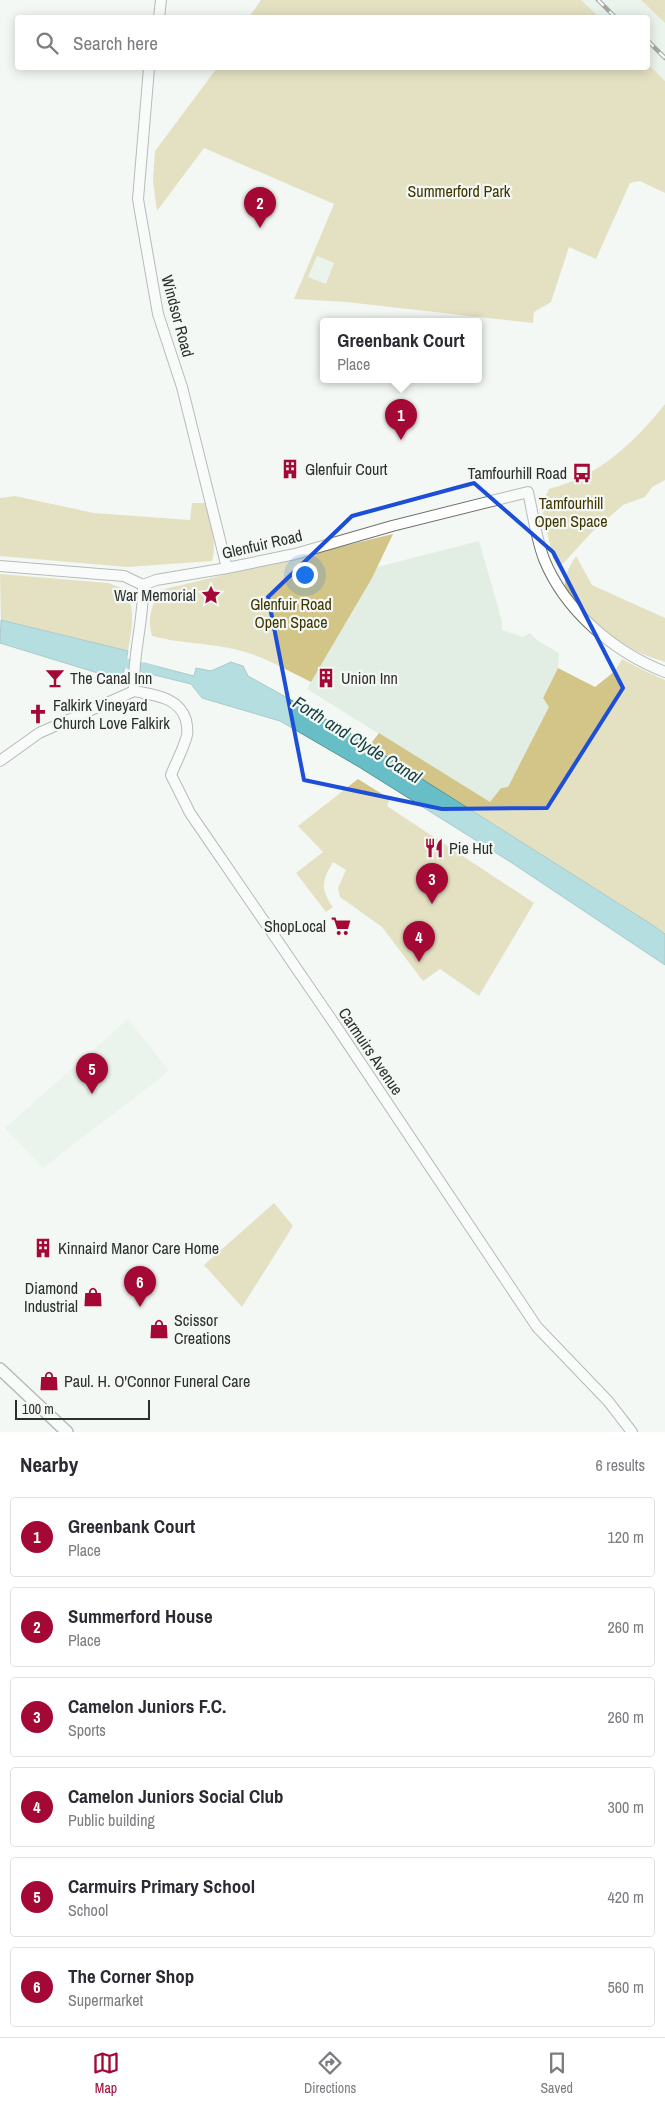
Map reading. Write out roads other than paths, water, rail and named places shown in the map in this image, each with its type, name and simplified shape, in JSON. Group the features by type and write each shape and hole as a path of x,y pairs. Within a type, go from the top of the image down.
{"main road":[{"path":"0,1369 67,1432"}],"street":[{"path":"159,15 161,0"},
{"name":"Windsor Road","path":"149,70 138,199 158,314 182,387 227,568"},
{"name":"Glenfuir Road","path":"143,585 156,580 295,554 392,526 528,492 544,557 554,581 571,606 624,651 647,665 665,672"},
{"path":"0,566 124,576 143,585 133,676 134,691 122,698 38,733 0,761"},
{"name":"Carmuirs Avenue","path":"134,691 161,697 173,702 182,710 187,724 187,735 170,775 190,813 340,1032 537,1327 608,1401 632,1432"}],"water":[{"path":"1,620 128,651 123,675 101,674 0,643"},
{"path":"231,662 243,666 248,676 340,727 651,924 665,934 665,965 512,863 359,767 280,721 202,698 191,684 142,672 144,663 194,676 196,668 211,671"}],"waterway":[{"name":"Forth and Clyde Canal","path":"112,660 154,670"}],"railway":[{"path":"598,0 613,15"},
{"path":"650,43 665,58"}],"place":[{"name":"Summerford House","path":"260,228"},
{"name":"Greenbank Court","path":"401,440"},
{"name":"Glenfuir Court","path":"290,469"},
{"name":"Tamfourhill Road","path":"582,473"},
{"name":"War Memorial","path":"211,595"},
{"name":"The Canal Inn","path":"55,678"},
{"name":"Union Inn","path":"326,678"},
{"name":"Falkirk Vineyard Church Love Falkirk","path":"38,714"},
{"name":"Pie Hut","path":"434,848"},
{"name":"Camelon Juniors F.C.","path":"432,904"},
{"name":"ShopLocal","path":"341,926"},
{"name":"Camelon Juniors Social Club","path":"419,962"},
{"name":"Carmuirs Primary School","path":"92,1094"},
{"name":"Kinnaird Manor Care Home","path":"43,1248"},
{"name":"Diamond Industrial","path":"93,1297"},
{"name":"The Corner Shop","path":"140,1307"},
{"name":"Scissor Creations","path":"159,1329"},
{"name":"Paul. H. O'Connor Funeral Care","path":"49,1381"}],"park label":[{"name":"Summerford Park","path":"459,191"},
{"name":"Tamfourhill Open Space","path":"571,512"},
{"name":"Glenfuir Road Open Space","path":"291,613"}]}
